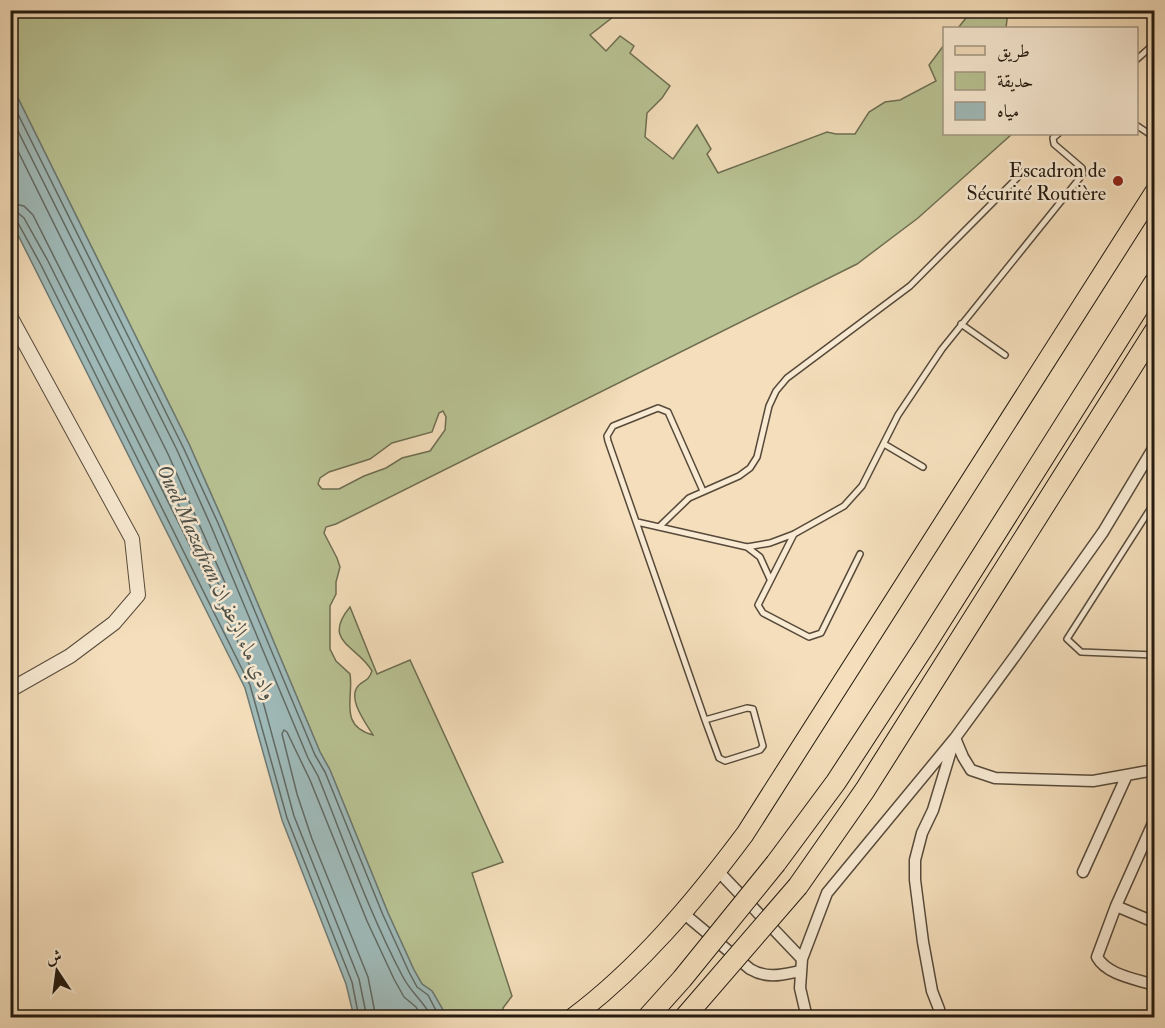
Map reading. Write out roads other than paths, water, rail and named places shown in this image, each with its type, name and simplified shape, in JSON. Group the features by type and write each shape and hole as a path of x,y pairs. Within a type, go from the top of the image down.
{"highway":[{"path":"647,1017 682,980 776,863 836,782 1155,283"},
{"path":"684,1017 798,886 865,790 1155,332"}],"main road":[{"path":"572,1017 638,960 718,871 771,794 1155,192"}],"street":[{"path":"10,316 132,539 138,596 114,623 69,656 10,690"},
{"path":"807,1017 800,988 800,971 802,959 827,893 955,738 1103,532 1155,447"},
{"path":"955,738 971,770 995,778 1093,781 1155,770"},
{"path":"939,1010 932,990 923,942 915,880 915,861 922,833 933,810 955,738"},
{"path":"1083,872 1127,775"},
{"path":"1155,821 1116,906 1096,957 1101,964 1121,975 1155,985"},
{"path":"718,871 802,959"},
{"path":"1116,906 1155,921"},
{"path":"682,912 760,975 773,977 800,971"}],"lane":[{"path":"1138,59 1155,44"},
{"path":"1138,126 1150,135"},
{"path":"637,522 747,547 770,543 794,534 844,506 861,486 920,380 961,324 1083,174 1082,168 1054,144 1053,138 1057,135"},
{"path":"659,527 683,503 703,491 739,476 750,468 757,457 769,406 776,391 787,378 910,286 1023,172"},
{"path":"961,324 1005,355"},
{"path":"703,491 668,412 658,408 613,426 607,436 608,441 705,720 719,758 723,761 760,750 763,746 753,709 747,708 705,720"},
{"path":"884,444 923,467"},
{"path":"1155,503 1067,639 1081,652 1155,655"},
{"path":"794,534 759,601 760,611 805,635 813,637 821,633 860,554"},
{"path":"747,547 764,564 770,579"}],"water":[{"name":"Oued Mazafran وادي ماء الزعفران","path":"11,84 189,444 414,970 422,984 432,991 447,1017 354,1017 346,984 282,820 245,688 11,221"}],"place":[{"name":"Escadron de Sécurité Routière","path":"1118,181"}]}
